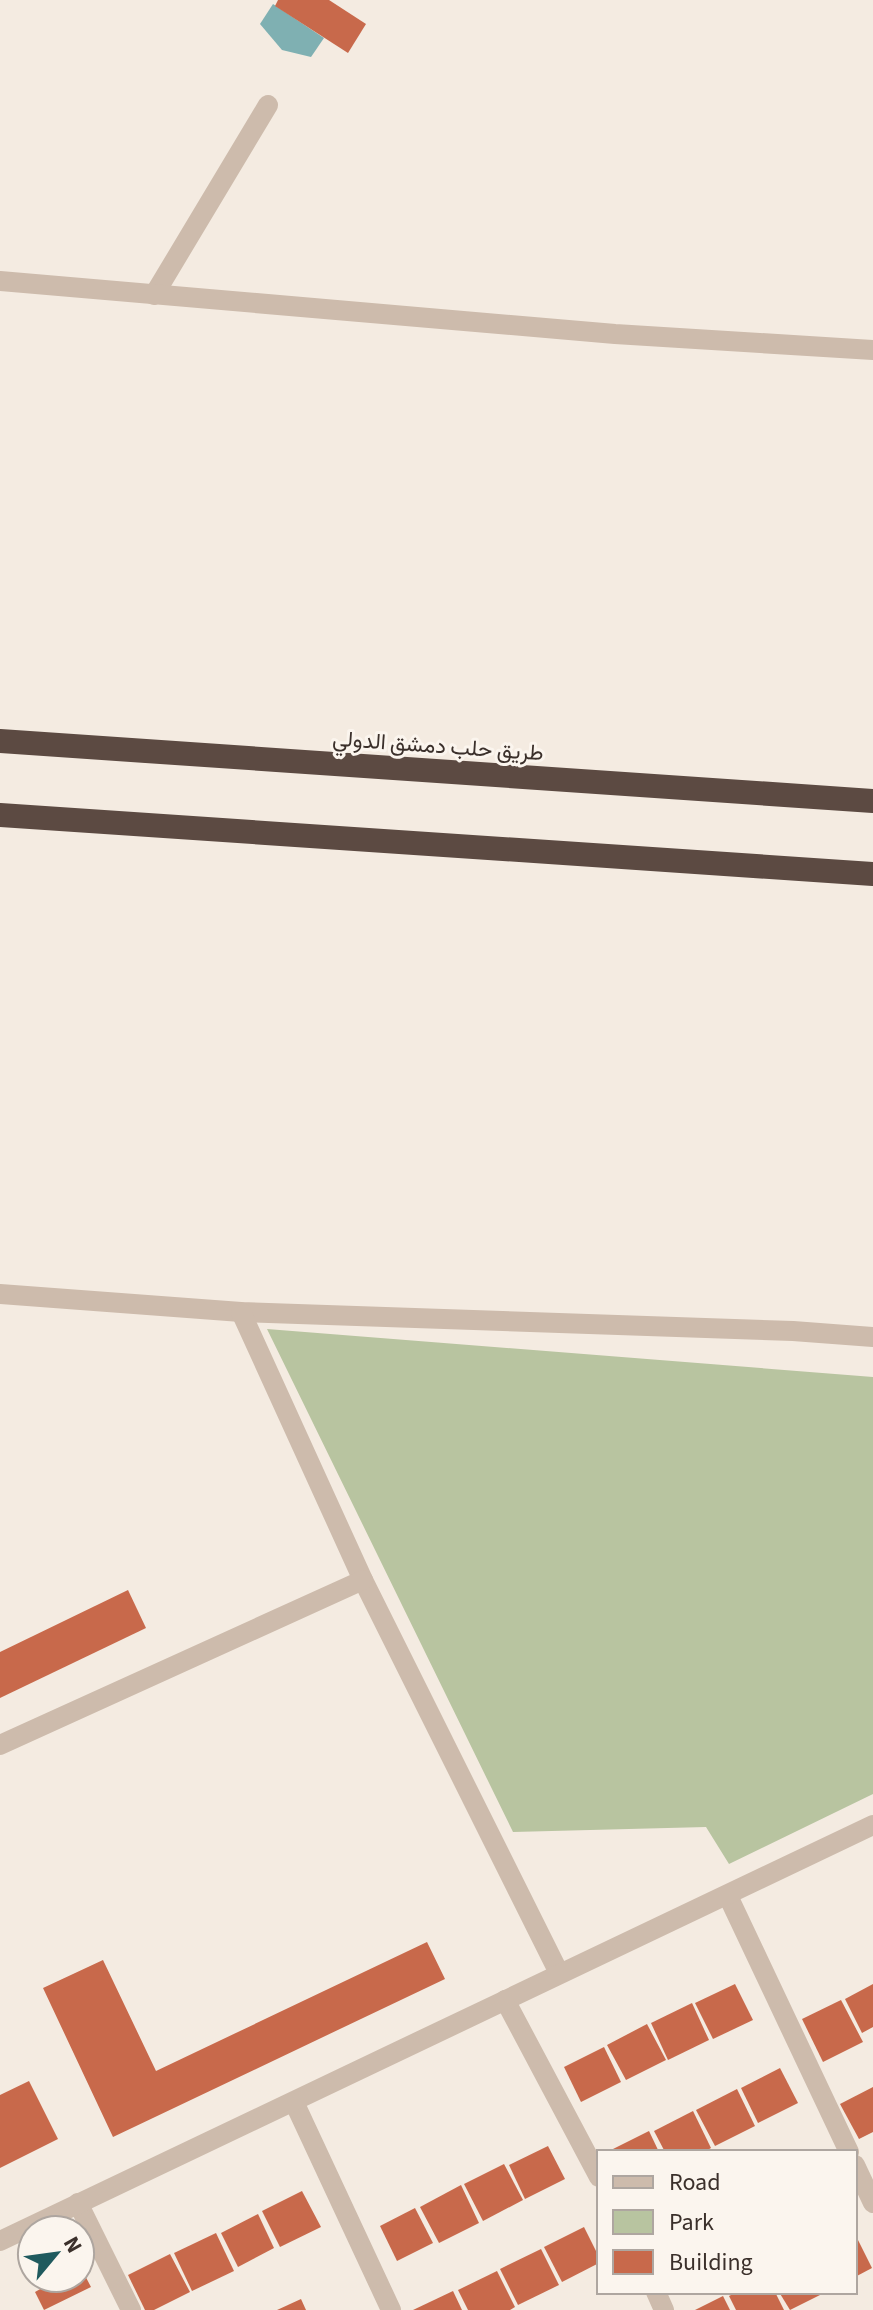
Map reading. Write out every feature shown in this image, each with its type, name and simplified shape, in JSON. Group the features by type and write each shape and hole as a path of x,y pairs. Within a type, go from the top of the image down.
{"highway":[{"name":"طريق حلب دمشق الدولي","path":"0,741 873,801"},
{"path":"0,815 873,874"}],"street":[{"path":"154,295 268,105"},
{"path":"0,281 599,333 873,350"},
{"path":"0,1294 241,1312 793,1331 873,1337"},
{"path":"241,1312 363,1580 559,1973"},
{"path":"0,1745 363,1580"},
{"path":"0,2241 873,1825"},
{"path":"728,1896 848,2150"},
{"path":"505,2000 597,2173"},
{"path":"294,2102 391,2310"},
{"path":"857,2169 873,2203"},
{"path":"78,2203 131,2310"}],"green space":[{"path":"267,1329 873,1377 873,1794 729,1864 706,1827 513,1832"}],"water":[{"path":"273,4 324,38 311,57 282,50 260,24"}],"building":[{"path":"278,0 329,0 366,24 348,53 275,6"},
{"path":"128,1590 146,1628 0,1698 0,1652"},
{"path":"427,1942 445,1979 113,2137 43,1988 103,1960 156,2071"},
{"path":"735,1984 753,2020 713,2039 695,2003"},
{"path":"873,1984 873,2027 862,2033 845,1999"},
{"path":"841,2000 863,2042 823,2062 802,2019"},
{"path":"692,2003 709,2040 668,2060 651,2023"},
{"path":"647,2024 666,2060 626,2080 607,2045"},
{"path":"604,2047 621,2082 581,2102 564,2067"},
{"path":"780,2068 798,2103 758,2123 741,2088"},
{"path":"29,2081 58,2139 0,2168 0,2095"},
{"path":"873,2087 873,2132 859,2139 840,2104"},
{"path":"737,2089 755,2126 715,2146 696,2110"},
{"path":"693,2111 711,2148 664,2150 654,2131"},
{"path":"649,2131 658,2150 611,2150"},
{"path":"548,2146 565,2179 525,2199 509,2165"},
{"path":"504,2164 523,2200 483,2221 464,2184"},
{"path":"461,2185 479,2223 439,2243 420,2207"},
{"path":"302,2191 321,2227 280,2247 262,2211"},
{"path":"415,2208 433,2243 397,2261 380,2226"},
{"path":"258,2214 274,2248 238,2267 221,2233"},
{"path":"584,2227 597,2253 597,2264 562,2282 544,2247"},
{"path":"216,2233 234,2271 192,2291 174,2253"},
{"path":"857,2238 872,2268 857,2276"},
{"path":"541,2249 559,2285 518,2305 500,2269"},
{"path":"170,2254 190,2292 154,2310 145,2310 128,2275"},
{"path":"497,2271 515,2307 510,2310 468,2310 458,2290"},
{"path":"453,2291 462,2310 413,2310"},
{"path":"36,2294 77,2294 44,2310"},
{"path":"776,2294 784,2310 736,2310 729,2296"},
{"path":"780,2294 822,2294 790,2310"},
{"path":"723,2296 730,2310 695,2310"},
{"path":"301,2299 306,2310 277,2310"}]}
